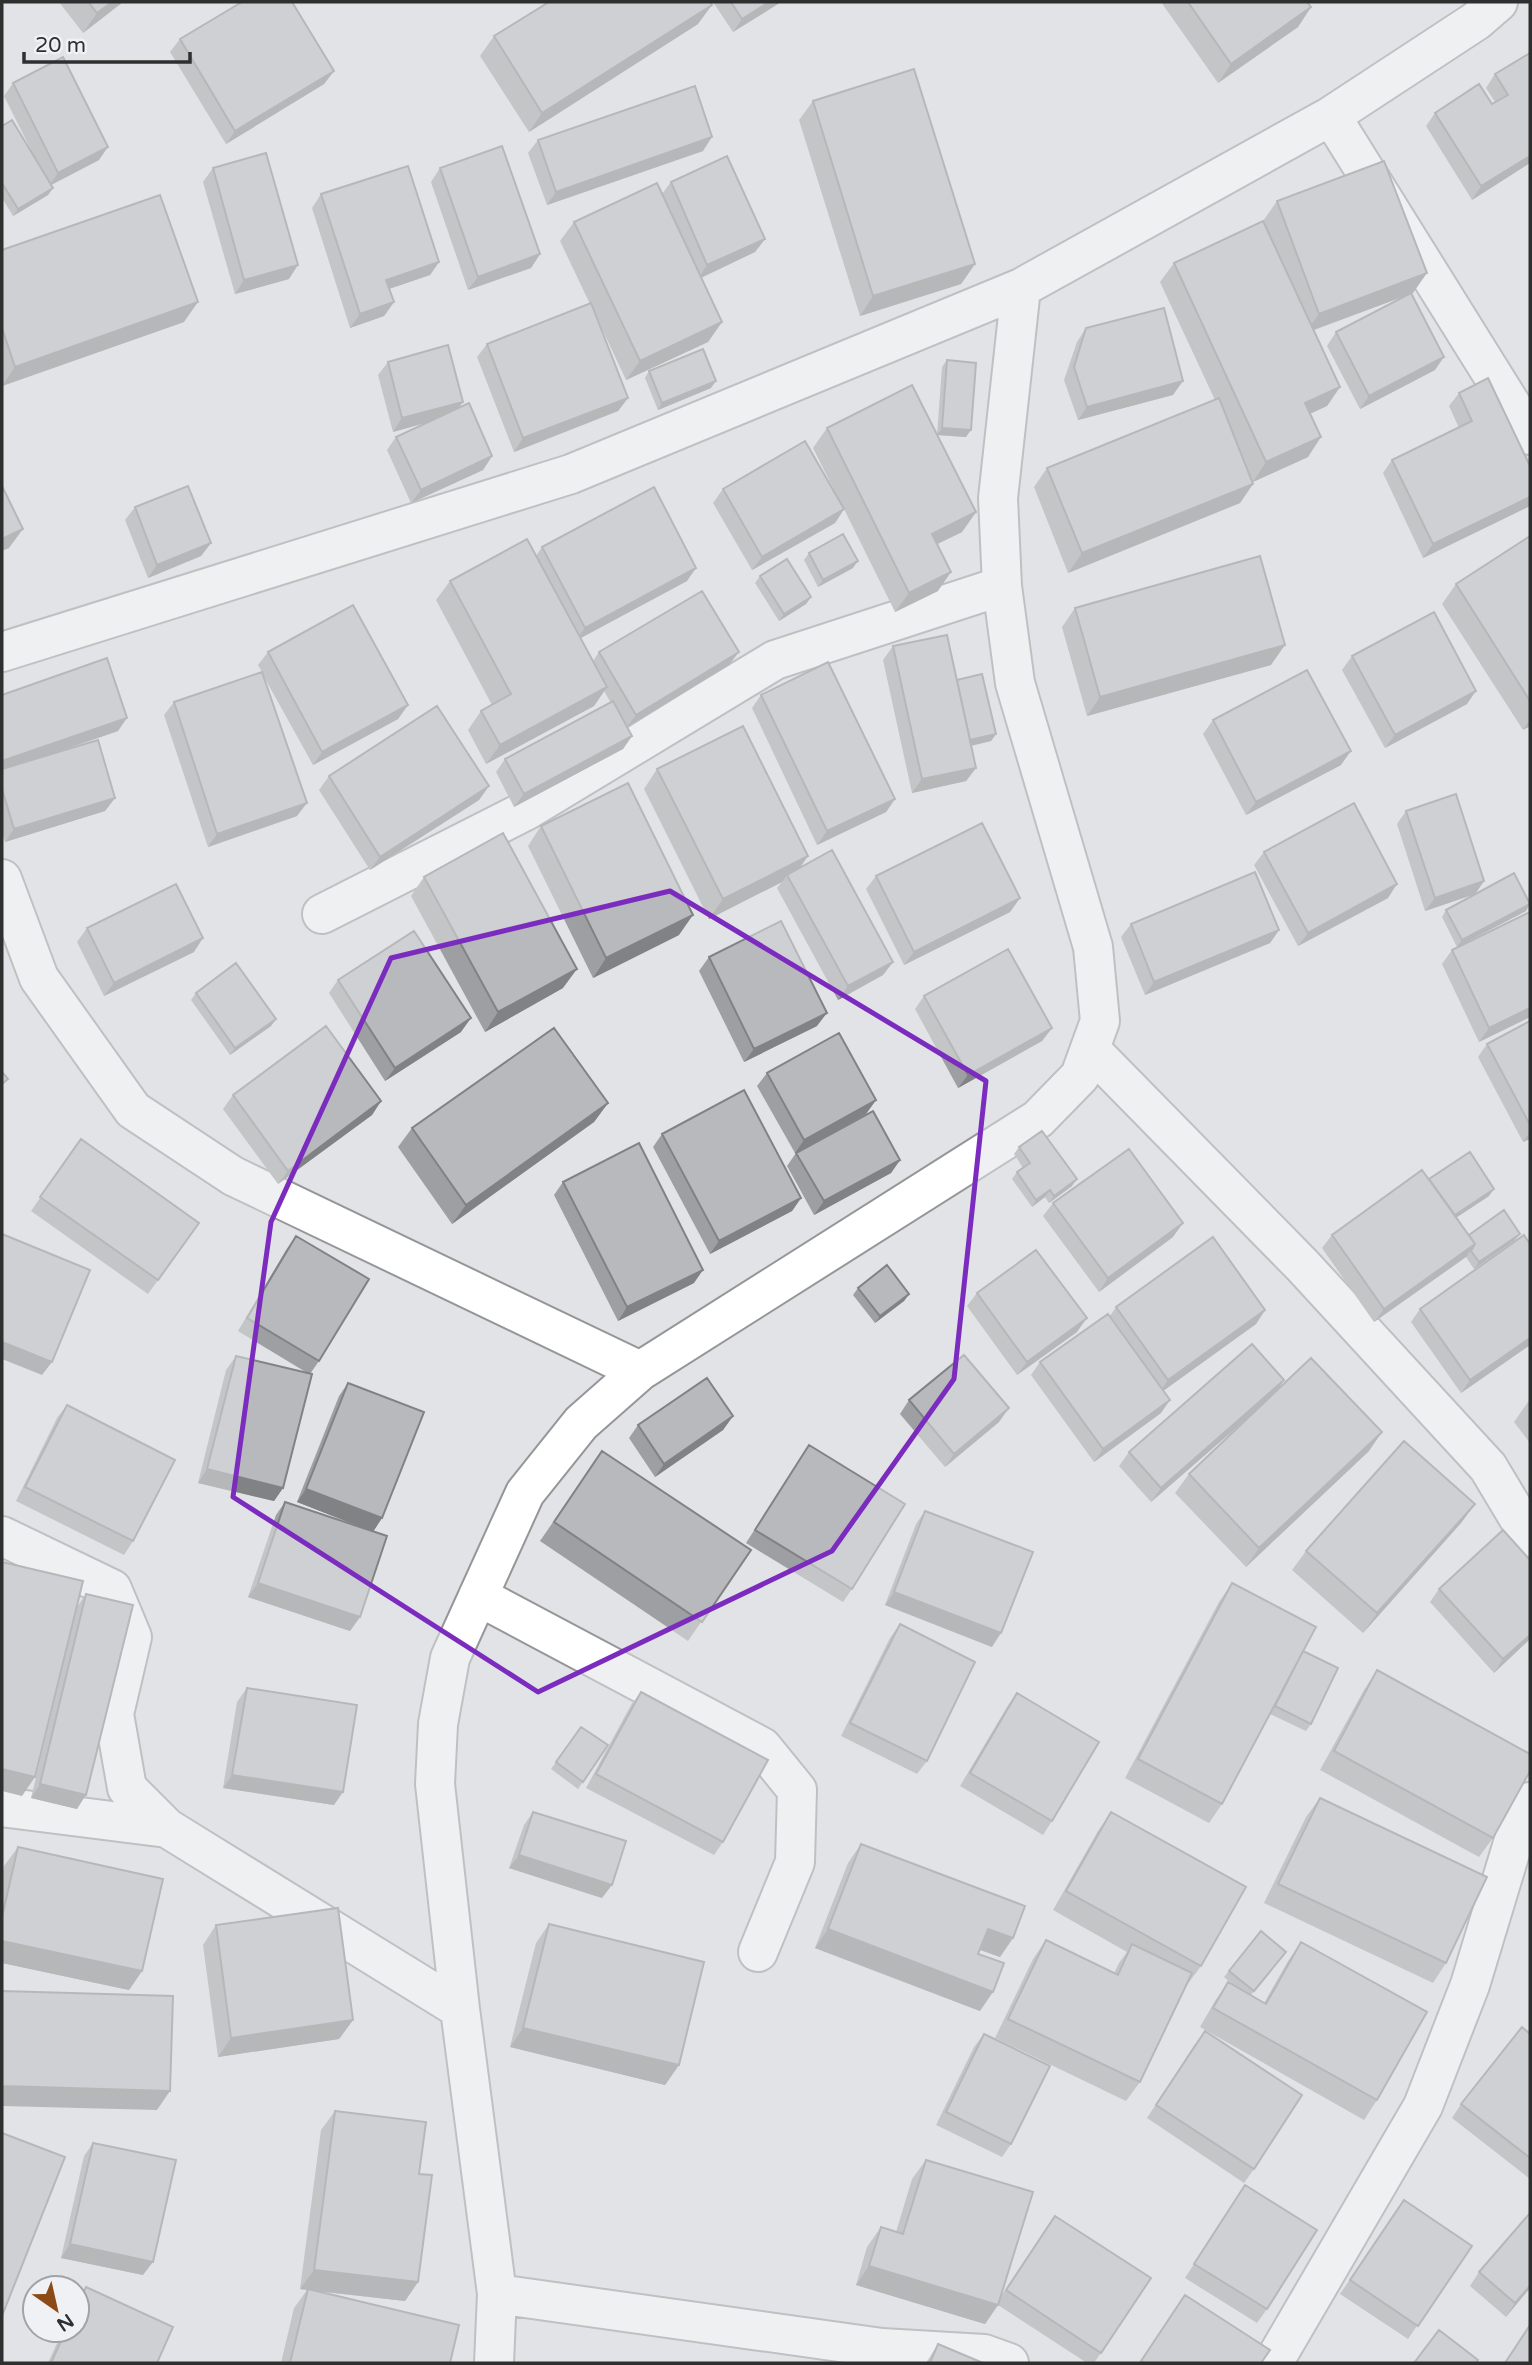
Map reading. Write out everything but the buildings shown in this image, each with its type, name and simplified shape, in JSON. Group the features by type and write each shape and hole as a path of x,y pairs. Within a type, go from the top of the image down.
{"street":[{"path":"2,652 571,474 1021,288 1331,116 1476,21 1498,2"},
{"path":"1331,116 1530,435"},
{"path":"494,2363 497,2294 460,2009 435,1784 438,1724 450,1658 524,1493 581,1423 640,1371 1038,1119 1080,1076 1100,1021 1093,947 1015,683 1002,586 998,498 1021,288"},
{"path":"322,914 527,810 775,660 1002,586"},
{"path":"2,879 39,978 133,1110 233,1176 640,1371"},
{"path":"1090,1049 1302,1265 1488,1466 1530,1537"},
{"path":"2,1536 112,1589 132,1637 114,1714 127,1788 167,1828 460,2009"},
{"path":"478,1596 762,1747 797,1790 795,1862 758,1952"},
{"path":"1273,2363 1423,2106 1470,1985 1520,1821 1530,1802"},
{"path":"2,1807 167,1828"},
{"path":"497,2294 882,2356 984,2354 1009,2363"}],"highlighted area":[{"path":"670,891 986,1081 954,1379 832,1551 538,1692 233,1497 271,1222 391,958"}]}
